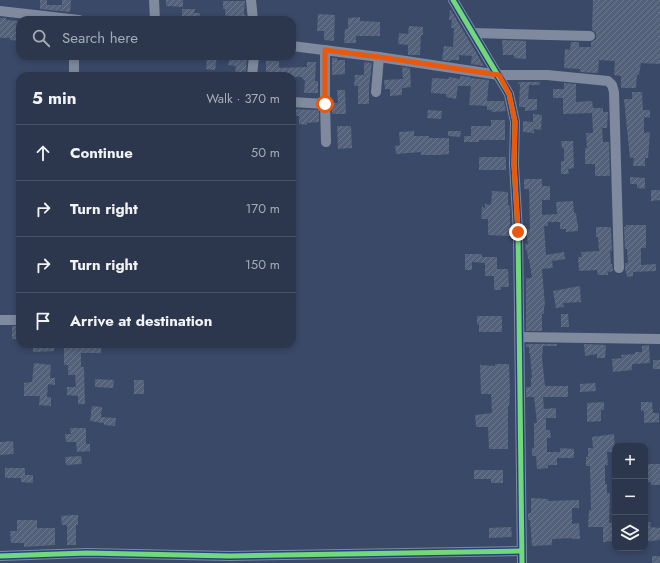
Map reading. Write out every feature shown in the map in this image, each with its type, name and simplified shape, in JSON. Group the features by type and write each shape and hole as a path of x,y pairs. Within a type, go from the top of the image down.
{"street":[{"path":"154,0 155,16"},
{"path":"251,0 253,16"},
{"path":"453,0 509,94 515,122 514,164 518,232 522,563"},
{"path":"0,11 42,16"},
{"path":"473,33 590,36"},
{"path":"296,46 499,75 547,75 608,81 612,85 614,92 615,109 619,268"},
{"path":"325,50 326,142"},
{"path":"376,92 379,57"},
{"path":"74,60 74,72"},
{"path":"252,72 254,60"},
{"path":"296,102 325,104"},
{"path":"0,320 16,320"},
{"path":"520,337 660,339"},
{"path":"0,556 87,553 230,556 522,552"}],"building":[{"path":"40,0 47,0 47,5 62,5 62,0 71,0 70,12 40,9"},
{"path":"166,0 183,0 183,7 166,6"},
{"path":"593,0 660,0 660,64 641,63 639,75 637,75 636,88 621,88 621,76 614,75 615,61 599,60 598,73 580,72 580,69 564,68 565,49 570,50 571,42 579,42 579,47 591,47 591,42 596,39 596,33 592,30"},
{"path":"223,1 245,1 244,15 246,16 226,16 225,9 223,9"},
{"path":"182,9 195,9 194,13 200,13 200,16 182,16"},
{"path":"450,10 484,66 471,64 472,56 459,55 459,60 442,60 444,46 453,47 454,28 451,28 452,20 449,20"},
{"path":"318,14 335,15 334,41 324,40 324,31 317,31"},
{"path":"360,17 360,21 380,22 380,36 356,36 356,43 344,43 345,29 348,29 348,18"},
{"path":"0,18 16,21 16,41 10,40 10,38 0,38"},
{"path":"409,26 423,27 420,55 408,55 408,45 398,44 399,33 408,34"},
{"path":"502,40 526,41 526,59 514,58 514,55 503,55"},
{"path":"332,58 337,58 337,60 345,60 345,74 332,75"},
{"path":"207,60 216,60 215,70 206,69"},
{"path":"229,60 247,60 246,72 235,72 236,66 228,65"},
{"path":"266,61 279,61 279,68 307,67 307,62 316,62 315,81 318,81 318,93 304,93 305,80 302,79 302,77 296,77 296,72 266,72"},
{"path":"364,62 372,63 369,87 369,104 358,104 358,86 354,86 355,75 364,75"},
{"path":"402,67 410,68 411,87 402,88 402,95 390,96 390,89 385,89 384,80 403,79"},
{"path":"460,76 489,80 487,101 504,101 506,111 491,112 492,110 487,110 487,106 469,105 471,86 458,86 456,99 446,97 446,94 431,93 432,78 449,79 449,77 460,79"},
{"path":"518,82 540,82 539,85 529,85 528,99 537,99 537,110 525,111 525,107 519,107 520,84 518,84"},
{"path":"564,83 576,84 576,102 592,101 593,108 603,108 603,112 608,112 607,128 602,128 603,142 609,142 610,176 595,176 595,164 585,164 585,148 587,148 586,133 593,133 592,113 563,114 563,98 553,98 553,89 564,89"},
{"path":"337,90 345,90 346,114 332,114 332,103 338,103"},
{"path":"632,92 642,92 643,110 650,110 650,118 644,117 644,133 650,132 648,158 645,158 645,166 633,166 634,158 630,158 624,99 632,99"},
{"path":"296,109 319,110 319,122 307,123 307,125 299,124 299,116 296,116"},
{"path":"428,110 442,111 441,119 427,118"},
{"path":"533,114 542,115 541,130 534,129 534,133 523,132 523,121 533,122"},
{"path":"491,120 505,120 505,140 479,140 479,142 464,142 464,136 471,136 471,126 491,126"},
{"path":"337,126 351,126 352,148 338,149"},
{"path":"414,131 414,136 449,138 449,154 421,155 421,152 396,154 395,146 400,145 399,132"},
{"path":"448,131 461,131 460,137 448,136"},
{"path":"561,141 573,141 574,168 568,169 569,174 561,174 561,161 564,161 564,148 562,148"},
{"path":"479,157 506,157 506,170 479,170"},
{"path":"630,177 645,178 645,189 637,188 637,184 630,184"},
{"path":"524,179 542,179 542,186 550,186 550,200 542,200 542,215 557,214 556,202 573,201 574,213 576,213 578,223 578,231 566,232 566,229 560,229 560,222 548,222 548,226 544,226 546,255 564,252 565,259 552,261 553,268 542,269 545,306 544,314 542,314 542,331 526,331 526,278 532,278 525,244 528,244 526,230 530,229 529,189 524,189"},
{"path":"651,190 660,190 660,200 651,201"},
{"path":"492,191 508,192 508,205 510,206 510,236 488,235 488,219 481,219 482,207 485,208 485,204 491,205"},
{"path":"626,225 646,225 646,248 641,248 641,265 656,264 656,271 633,272 633,276 627,277 625,263 628,263 627,249 625,249 624,227 626,227"},
{"path":"596,227 611,227 612,251 610,251 613,271 608,272 608,275 598,275 597,270 579,271 578,257 582,257 581,252 599,251 598,237 596,237"},
{"path":"465,254 482,254 482,257 497,257 497,269 508,269 509,287 501,287 501,290 494,290 494,276 485,276 485,263 472,262 472,270 465,270"},
{"path":"580,286 581,302 563,303 564,307 556,308 553,291"},
{"path":"561,314 568,314 569,327 561,327"},
{"path":"477,316 502,316 502,332 479,332"},
{"path":"12,326 16,326 16,339 12,339"},
{"path":"526,344 557,344 557,346 543,346 542,358 545,386 568,386 568,397 543,397 544,409 556,408 556,418 546,418 546,430 550,430 551,438 547,438 547,452 560,452 560,448 574,449 574,458 557,458 557,465 548,465 548,468 537,469 536,456 532,456 532,448 534,448 534,423 537,423 534,397 526,397 526,387 531,387 532,378 529,347 526,347"},
{"path":"584,344 606,345 605,358 597,358 597,354 585,356"},
{"path":"649,345 650,363 632,364 632,370 613,372 612,359 622,358 621,355 642,352 642,346"},
{"path":"33,348 54,348 54,351 33,352"},
{"path":"64,348 101,348 101,353 81,353 81,367 84,367 85,404 78,404 78,396 67,395 67,387 76,387 75,375 68,375 68,365 64,365"},
{"path":"653,360 660,360 660,369 653,369"},
{"path":"34,363 51,365 50,378 55,378 55,385 48,384 47,397 51,397 51,406 39,405 40,396 24,396 24,383 32,382"},
{"path":"495,364 509,364 510,392 508,406 508,449 489,449 488,427 476,427 475,415 492,413 491,394 481,394 480,365 495,366"},
{"path":"95,379 114,380 113,388 95,387"},
{"path":"134,380 144,380 144,394 134,394"},
{"path":"595,383 596,391 580,392 580,384"},
{"path":"604,402 604,410 601,410 601,421 587,422 587,403"},
{"path":"641,402 652,402 653,413 659,413 659,422 644,423 644,411 641,411"},
{"path":"92,406 102,407 101,417 116,418 115,426 90,421"},
{"path":"70,428 86,428 86,444 90,444 90,451 77,452 76,442 66,442 65,434 71,434"},
{"path":"614,434 614,443 612,443 612,452 607,452 608,465 605,465 605,484 607,484 607,493 610,493 609,523 612,523 612,541 603,542 603,527 588,527 589,510 591,510 590,466 586,466 586,457 588,457 588,448 593,448 592,437"},
{"path":"13,441 14,454 0,455 0,442"},
{"path":"81,456 82,464 66,465 65,457"},
{"path":"648,464 660,464 660,485 651,485 651,482 648,482"},
{"path":"5,468 25,468 25,475 33,475 33,483 21,482 21,478 5,478"},
{"path":"474,470 503,470 503,483 491,483 491,479 474,479"},
{"path":"531,498 548,499 548,501 579,500 579,508 572,508 572,524 579,523 580,539 552,539 552,545 532,546 530,520 528,520 528,513 531,513"},
{"path":"78,515 78,525 76,525 76,545 67,545 67,525 62,525 61,516"},
{"path":"17,520 37,520 37,528 55,528 55,545 24,547 24,543 11,543 10,531 17,531"},
{"path":"648,522 651,522 650,527 660,528 660,540 648,542"},
{"path":"511,527 512,537 489,538 489,528"},
{"path":"652,556 660,556 660,563 652,563"}],"cycle path":[{"path":"453,0 509,94 515,122 514,164 518,232 522,563"},
{"path":"0,556 87,553 230,556 521,551"}],"route":[{"path":"325,104 325,50 499,75 509,94 515,122 514,164 518,232"}]}
